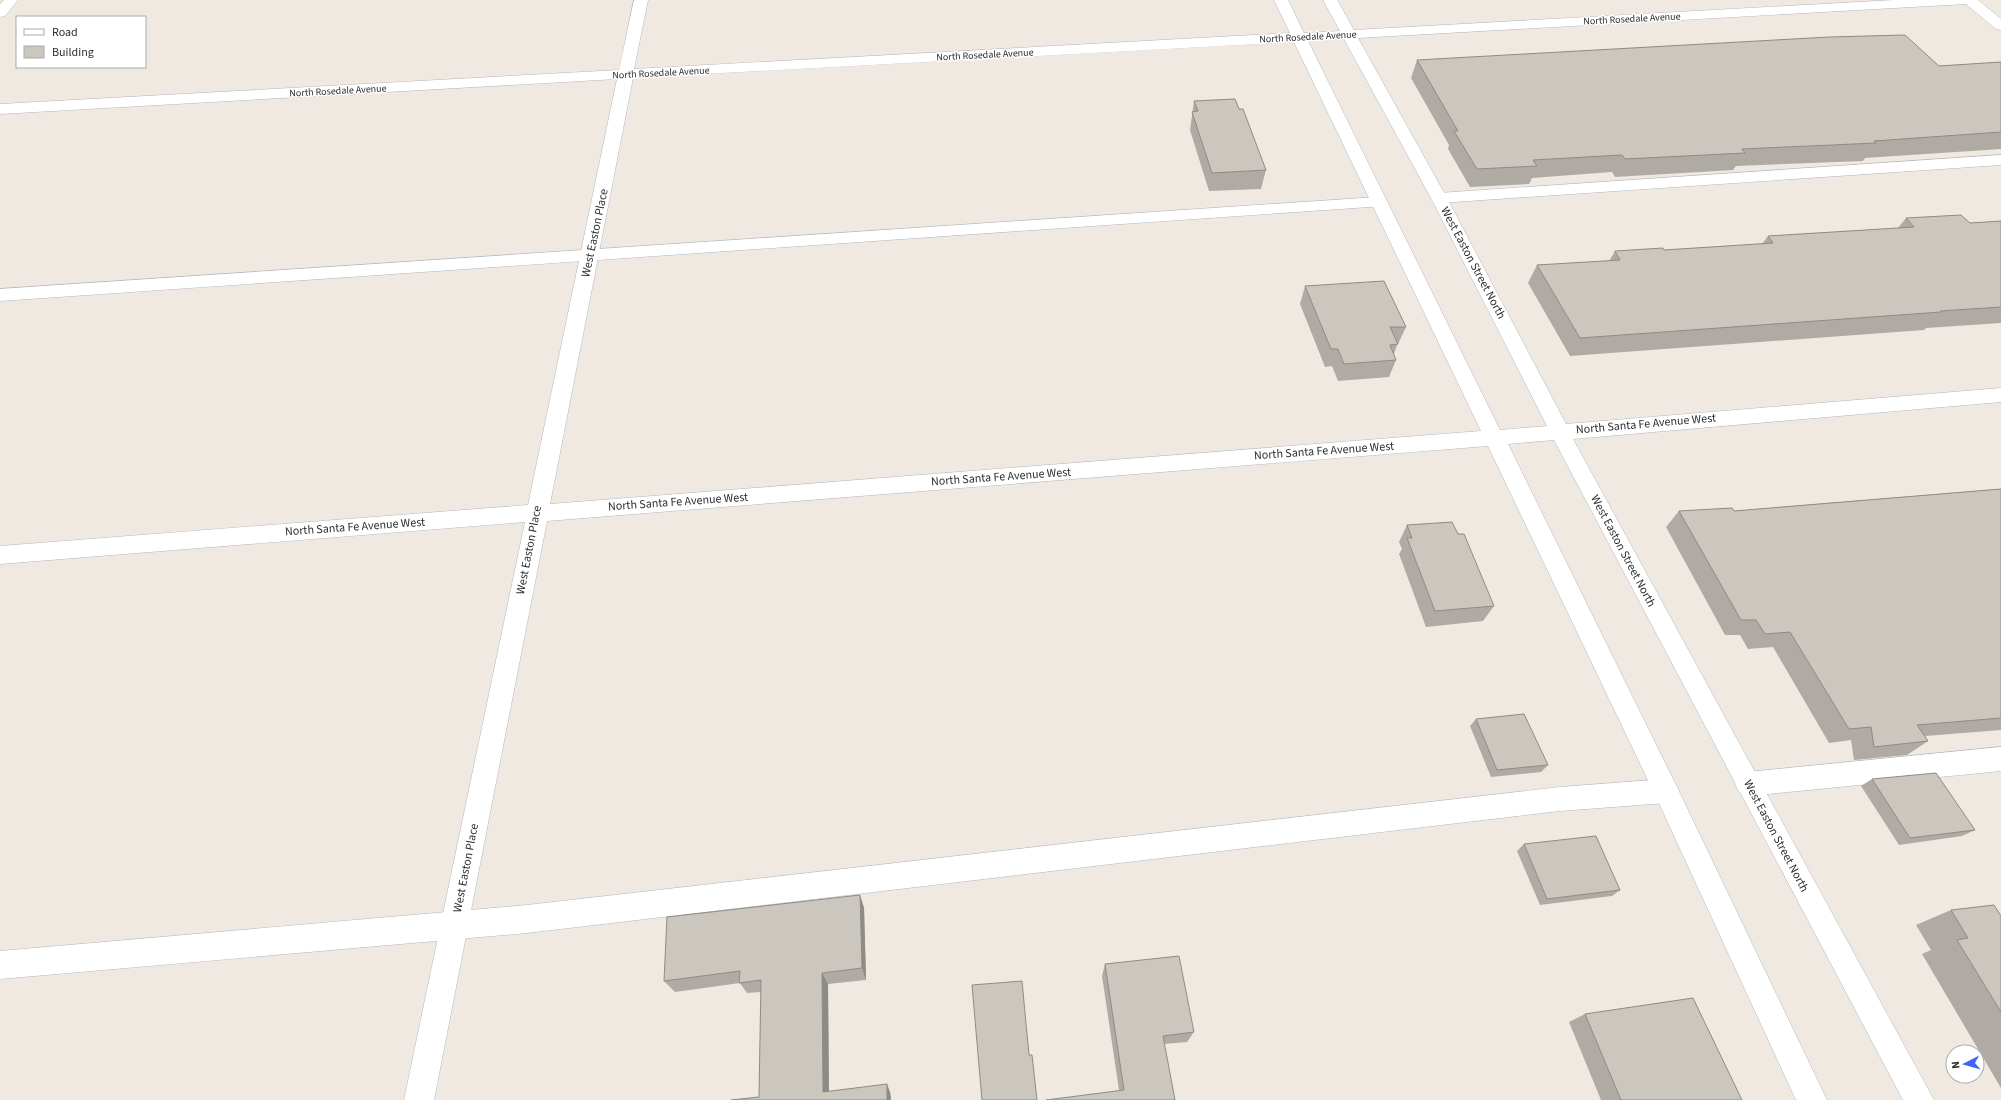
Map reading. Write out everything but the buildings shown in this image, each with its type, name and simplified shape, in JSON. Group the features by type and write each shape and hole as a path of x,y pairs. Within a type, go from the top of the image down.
{"street":[{"path":"0,13 11,0"},
{"name":"West Easton Place","path":"419,1100 641,0"},
{"path":"1281,0 1666,791 1812,1100"},
{"name":"West Easton Street North","path":"1330,0 1438,198 1580,471 1919,1100"},
{"path":"1969,0 2001,26"},
{"name":"North Rosedale Avenue","path":"0,110 1969,0"},
{"path":"1438,198 2001,160"},
{"path":"0,295 1378,202"},
{"name":"North Santa Fe Avenue West","path":"0,555 1560,432 2001,395"},
{"path":"1748,784 2001,759"},
{"path":"0,965 454,927 1560,799 1666,791"}]}
